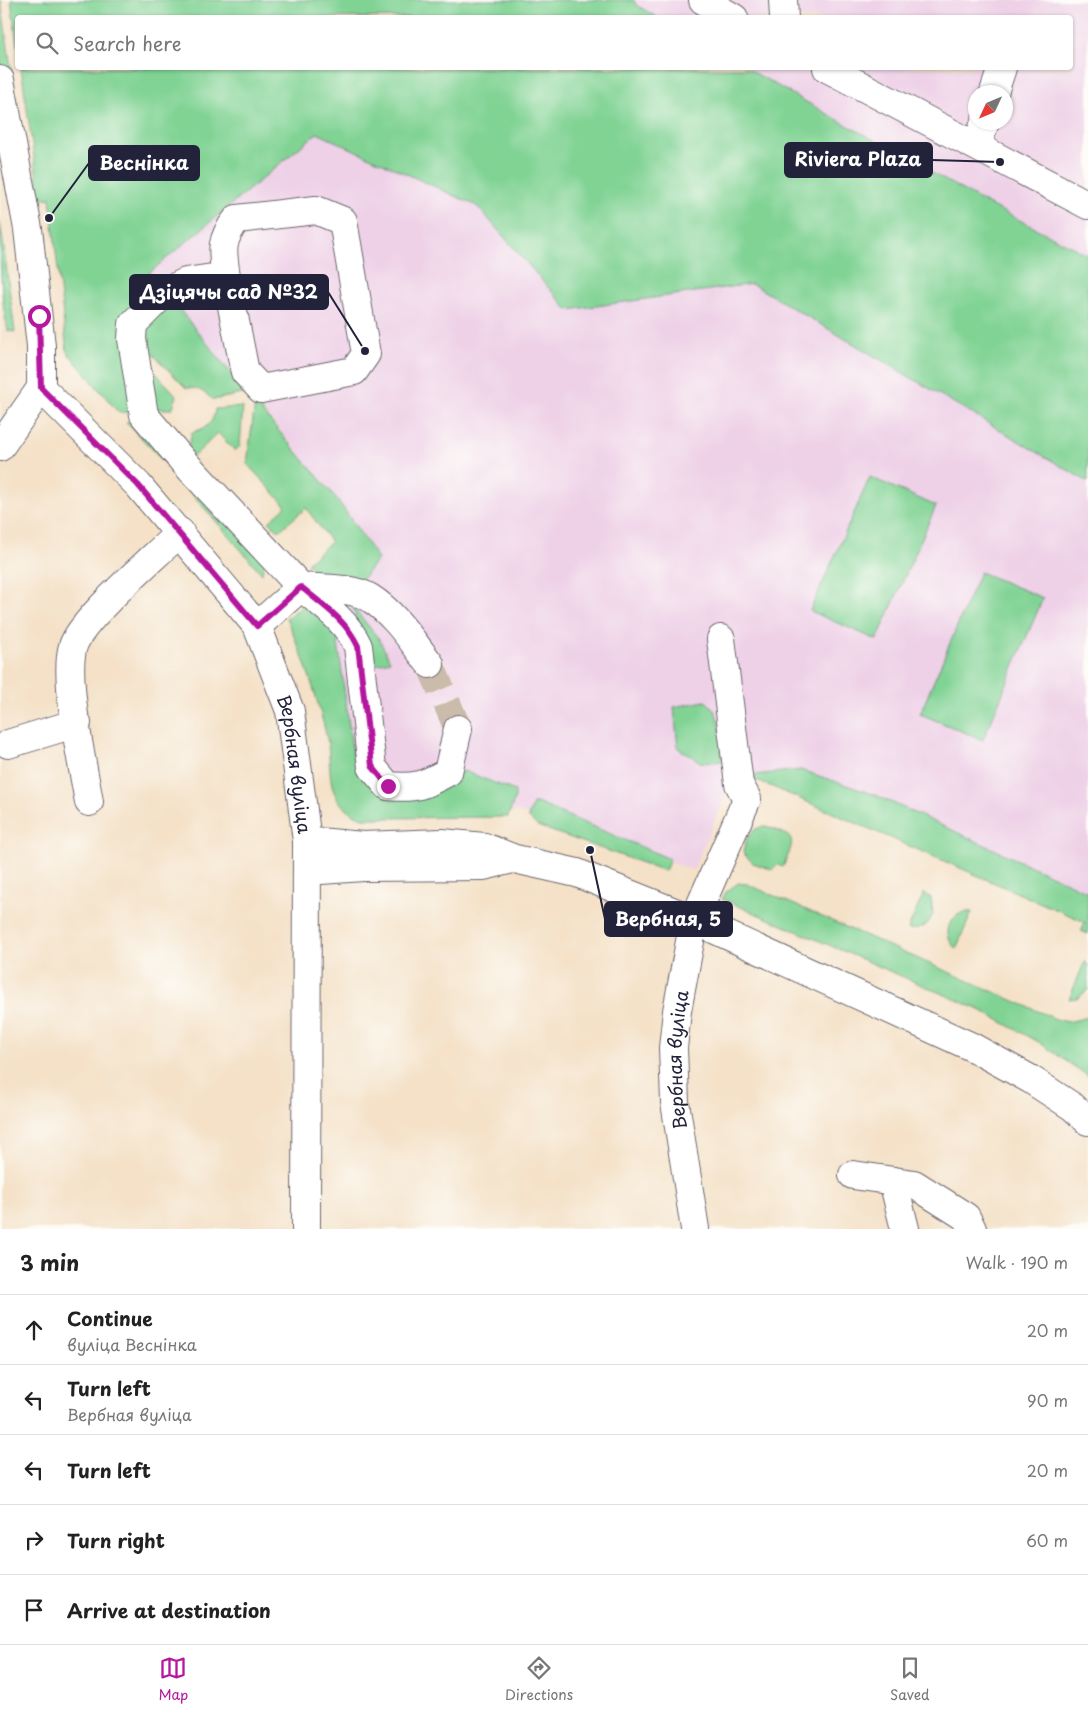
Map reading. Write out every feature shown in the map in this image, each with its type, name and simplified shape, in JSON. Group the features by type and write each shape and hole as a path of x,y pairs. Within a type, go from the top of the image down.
{"street":[{"path":"702,0 729,15"},
{"path":"782,0 784,15"},
{"path":"833,70 981,134 1088,206"},
{"path":"996,85 1001,70"},
{"path":"0,80 28,229 42,346 41,388 0,447"},
{"path":"316,210 343,221 366,354 354,371 261,389 245,372 226,276 222,250 226,233 236,219 316,210"},
{"path":"226,276 186,282 165,292 133,324 132,339 144,415 183,461 301,587 331,611 350,631 358,646 372,766 388,786 411,788 425,785 448,772 458,729"},
{"name":"Вербная вуліца","path":"41,388 138,485 180,532 257,626 290,712 307,841 306,1229"},
{"path":"89,802 71,684 73,647 83,626 180,532"},
{"path":"257,626 301,587 353,592 369,598 399,624 430,664"},
{"name":"Вербная вуліца","path":"695,1229 675,1102 673,1048 677,1011 694,920 747,799 739,784 722,639"},
{"path":"8,744 77,723"},
{"path":"307,841 363,846 442,843 484,848 515,859 577,873 694,920 972,1047 1030,1079 1073,1107 1088,1121"},
{"path":"307,870 363,867 484,866 515,859"},
{"path":"852,1175 914,1184 966,1217 972,1229"},
{"path":"893,1181 905,1229"}],"shaded area":[{"path":"634,0 1088,0 1088,255 982,201 750,70 1073,70 1073,15 652,15 636,5"},
{"path":"317,133 477,206 568,309 752,284 1088,482 1088,892 873,794 801,770 733,778 693,870 522,813 452,805 340,762 303,637 378,559 337,499 149,273"}],"green space":[{"path":"0,0 29,190 3,80 0,56"},
{"path":"11,0 634,0 636,5 654,15 15,15 15,31"},
{"path":"21,70 750,70 982,201 1088,255 1088,482 752,284 568,310 477,206 317,133 149,273 159,285 125,315 135,411 119,413 67,352 50,198 40,199"},
{"path":"0,220 15,332 8,331 3,304"},
{"path":"172,300 247,393 213,400 201,391 194,388 186,388 141,342 141,332"},
{"path":"138,354 177,396 172,409 147,409"},
{"path":"255,403 337,499 378,559 359,583 346,576 318,574 307,563 331,542 306,508 279,531 269,522 286,506 247,464"},
{"path":"243,407 240,446 235,451 218,433 194,456 188,450 192,432 201,429 211,422 215,409"},
{"path":"142,419 177,459 174,472 126,422"},
{"path":"184,467 265,558 262,574 179,479"},
{"path":"870,477 936,506 877,640 810,611"},
{"path":"980,572 1043,598 983,740 920,714"},
{"path":"303,606 336,628 353,755 361,771 375,785 464,771 515,791 515,798 508,817 364,818 352,813 342,805 334,791 330,776 327,738 314,692 299,647 286,618"},
{"path":"352,606 379,639 390,661 370,666"},
{"path":"705,701 711,706 718,720 722,761 702,763 678,748 674,707"},
{"path":"801,770 873,794 1088,892 1088,934 1081,931 1085,922 754,779 754,775"},
{"path":"537,803 670,859 665,871 537,826 528,817 533,804"},
{"path":"766,826 784,833 791,840 792,844 783,867 778,865 772,870 753,863 743,853 752,831"},
{"path":"738,883 747,884 1056,1019 1068,1022 1088,1017 1088,1076 1037,1041 980,1010 722,899 726,892"},
{"path":"924,893 931,898 933,914 924,927 908,929"},
{"path":"964,912 972,912 956,949 949,939 948,928 953,919"},
{"path":"1085,961 1088,965 1088,990 1077,998 1069,999"}],"tunnel":[{"path":"430,664 458,729"}],"place":[{"name":"Riviera Plaza","path":"1000,162"},
{"name":"Веснінка","path":"49,218"},
{"name":"Дзіцячы сад №32","path":"365,351"},
{"name":"Вербная, 5","path":"590,850"}],"route":[{"path":"39,316 42,346 41,388 138,485 180,532 257,626 301,587 331,611 350,631 358,646 372,766 388,786"}]}
